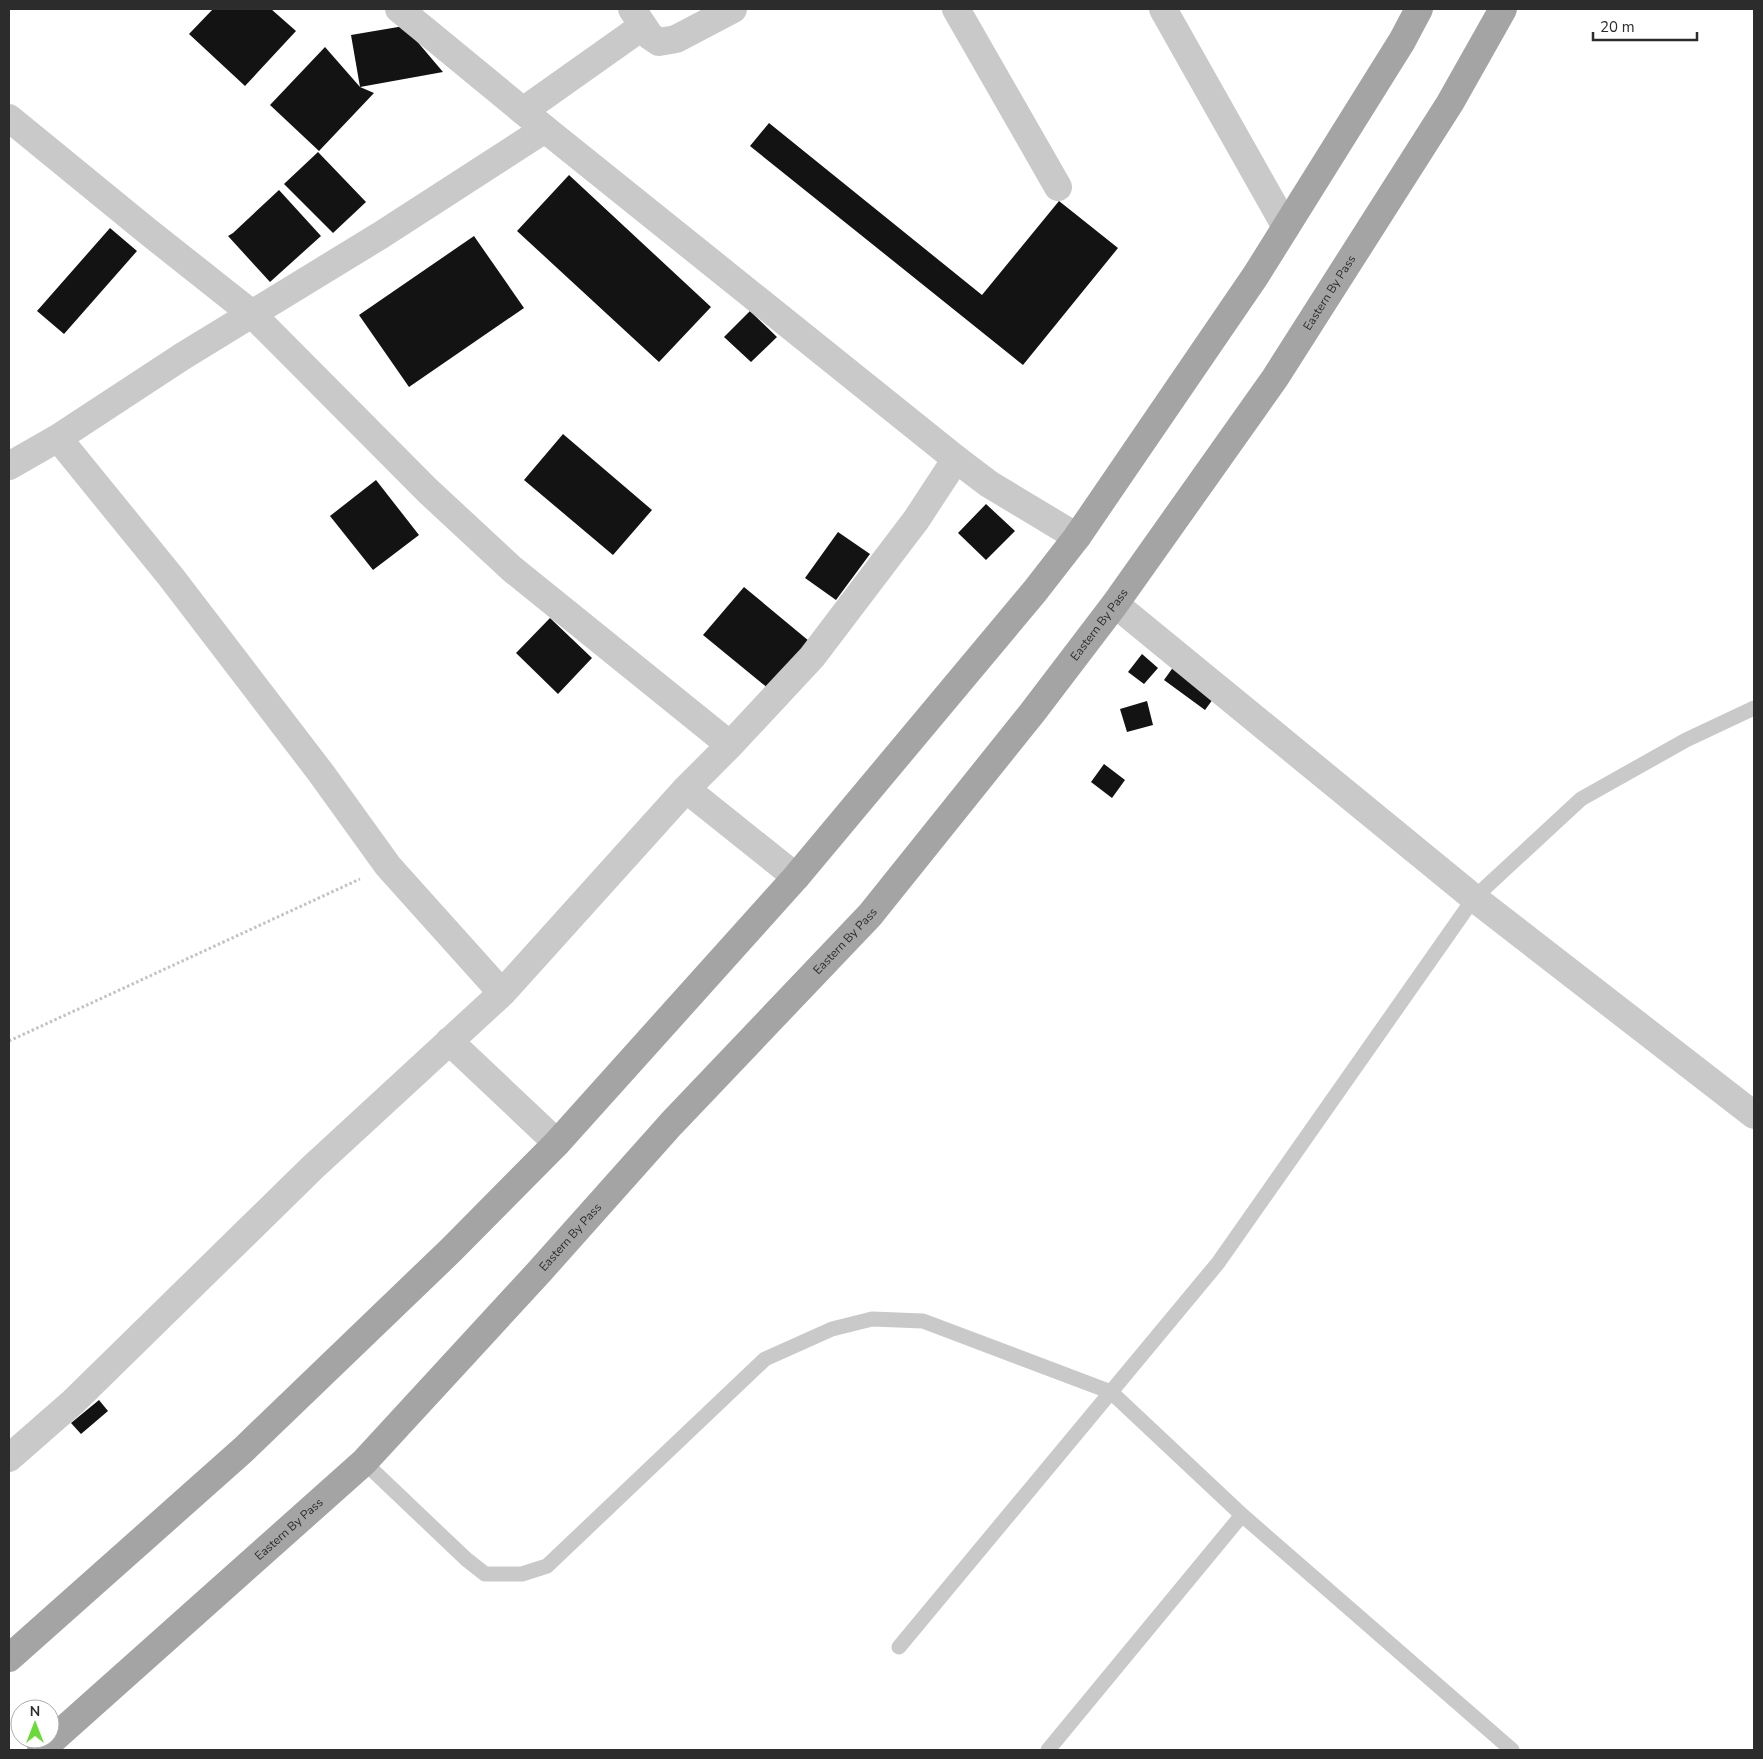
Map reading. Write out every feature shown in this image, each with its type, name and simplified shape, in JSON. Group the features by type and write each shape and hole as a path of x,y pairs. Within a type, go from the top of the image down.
{"main road":[{"path":"9,1658 244,1450 451,1250 557,1143 796,877 1035,591 1077,537 1256,276 1419,9"},
{"name":"Eastern By Pass","path":"41,1750 364,1462 539,1272 670,1124 870,915 1032,713 1115,604 1274,378 1450,103 1503,9"}],"street":[{"path":"399,9 522,111 956,459 989,484 1077,537"},
{"path":"522,111 638,17 650,36 659,42 676,39 734,9"},
{"path":"956,9 1058,187"},
{"path":"1163,9 1286,226"},
{"path":"9,118 252,314 428,492 512,569 730,746"},
{"path":"9,466 58,438 183,356 381,235 545,129"},
{"path":"58,438 171,577 321,773 388,866 502,992"},
{"path":"9,1458 73,1402 312,1168 502,992 686,789 730,746 812,657 916,520 956,459"},
{"path":"1115,604 1474,898 1754,1115"},
{"path":"686,789 796,877"},
{"path":"449,1041 557,1143"}],"lane":[{"path":"898,1647 1218,1263 1474,898 1581,799 1686,740 1754,708"},
{"path":"364,1462 466,1559 485,1574 522,1574 548,1566 765,1359 832,1329 872,1319 924,1321 1111,1392 1242,1516 1512,1750"},
{"path":"1048,1750 1242,1516"}],"path":[{"path":"9,1041 388,866"}],"building":[{"path":"213,9 271,9 296,31 245,86 189,34"},
{"path":"404,26 443,72 360,87 351,35"},
{"path":"325,47 360,87 374,93 319,151 270,105"},
{"path":"769,123 982,295 1059,201 1118,248 1023,365 750,146"},
{"path":"318,152 366,202 333,233 284,184"},
{"path":"569,175 711,307 659,362 517,231"},
{"path":"279,190 321,236 270,282 228,236"},
{"path":"110,228 137,251 64,334 37,311"},
{"path":"474,236 524,308 409,387 359,315"},
{"path":"750,311 777,337 751,362 724,337"},
{"path":"563,434 652,510 613,555 524,480"},
{"path":"376,480 419,535 373,570 330,516"},
{"path":"986,504 1015,531 986,560 958,533"},
{"path":"838,532 870,554 836,600 805,578"},
{"path":"744,587 809,641 769,689 703,635"},
{"path":"550,618 592,658 558,694 516,653"},
{"path":"1142,654 1158,668 1144,684 1128,672"},
{"path":"1174,666 1216,695 1205,710 1164,680"},
{"path":"1147,701 1153,725 1127,732 1120,709"},
{"path":"1104,764 1125,780 1112,798 1091,782"},
{"path":"99,1400 108,1411 81,1434 71,1423"}]}
